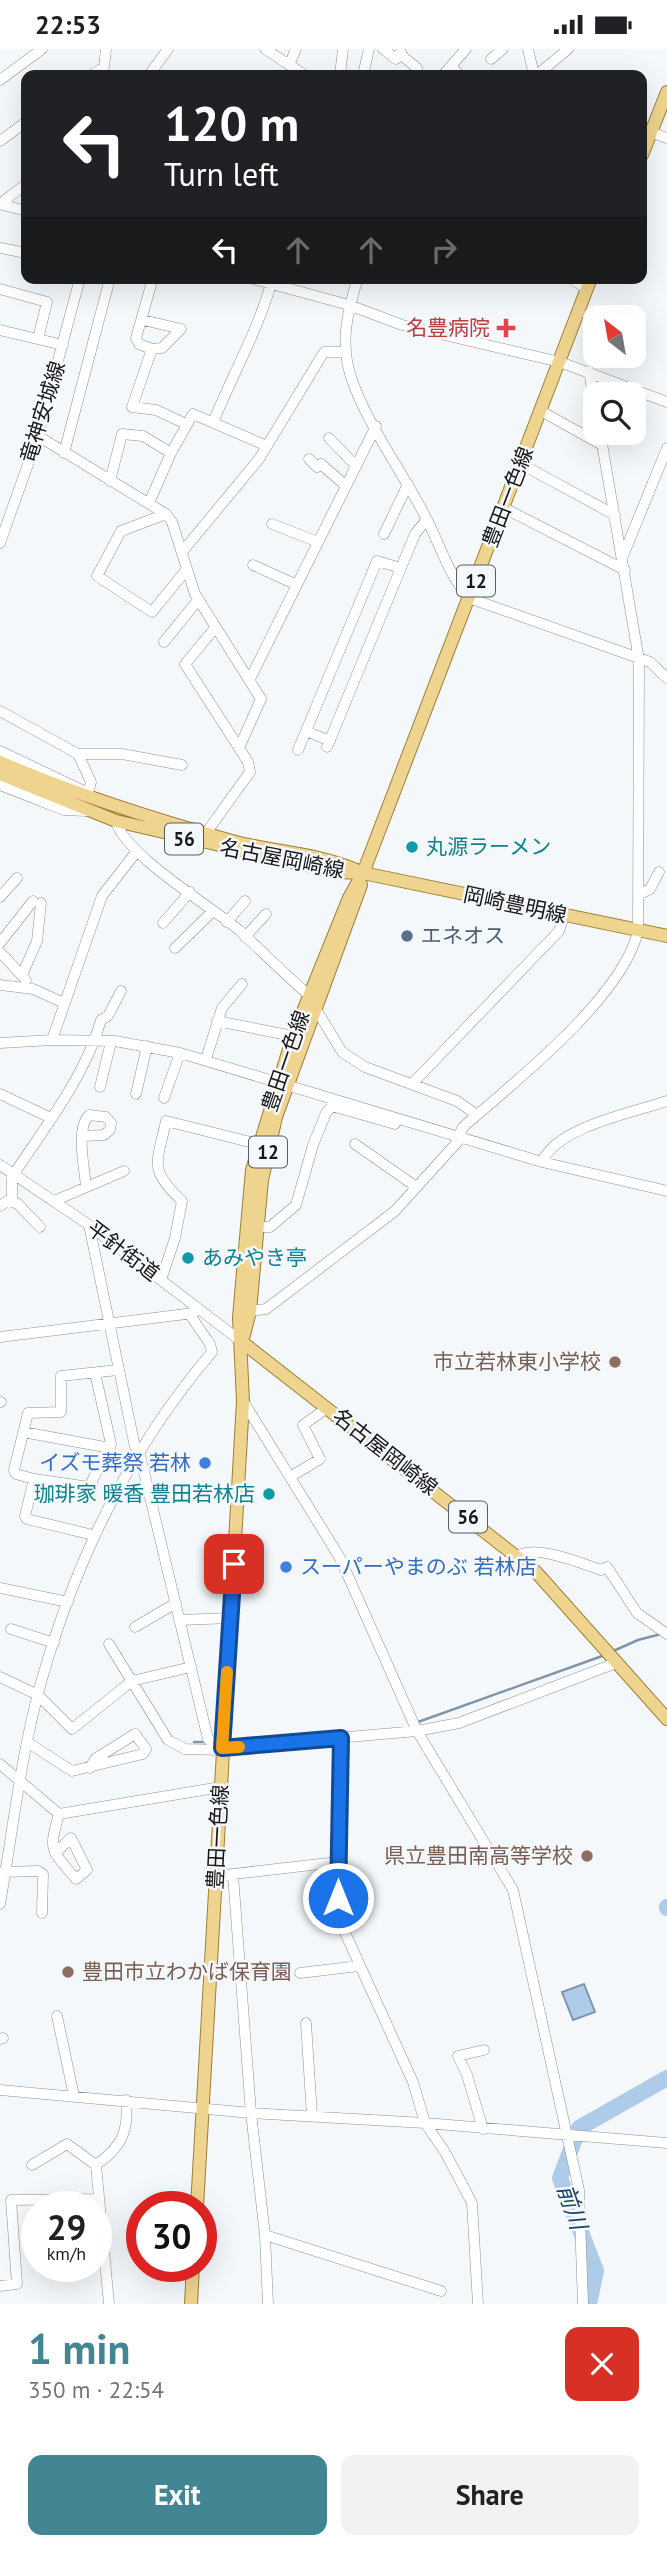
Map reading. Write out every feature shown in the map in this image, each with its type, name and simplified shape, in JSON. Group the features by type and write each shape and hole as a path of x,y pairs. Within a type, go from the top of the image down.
{"main road":[{"path":"647,130 667,92"},
{"name":"豊田一色線","path":"242,1342 250,1311 262,1179 293,1036 349,898 363,873 589,284"},
{"name":"名古屋岡崎線","path":"0,762 7,777 206,833 338,862 363,873"},
{"name":"名古屋岡崎線","path":"89,801 116,821 337,872 363,873"},
{"name":"豊田一色線","path":"198,2191 243,1401 239,1317 251,1170 282,1081 316,1009 358,900 363,873"},
{"name":"岡崎豊明線","path":"363,873 667,936"},
{"name":"名古屋岡崎線","path":"242,1342 517,1556 566,1602 667,1719"},
{"path":"191,2304 192,2282"}],"street":[{"path":"0,80 42,49"},
{"path":"100,70 104,67 106,49"},
{"path":"153,70 168,49"},
{"path":"265,49 297,70"},
{"path":"289,65 296,49"},
{"path":"341,70 343,49"},
{"path":"364,70 369,49"},
{"path":"383,49 396,59 402,51 417,70"},
{"path":"448,70 466,49"},
{"path":"491,59 503,49"},
{"path":"528,49 534,70"},
{"path":"542,70 568,49"},
{"path":"452,66 455,70"},
{"path":"0,141 21,126"},
{"path":"647,130 667,138"},
{"path":"0,204 21,188"},
{"path":"0,204 21,210"},
{"path":"0,248 21,252"},
{"name":"竜神安城線","path":"0,542 38,436 78,284"},
{"path":"64,453 108,284"},
{"path":"143,320 181,329 162,348 152,349 139,344 136,338 152,284"},
{"path":"214,420 236,367 258,327 271,284 349,305 402,325 560,362 667,402"},
{"path":"356,284 349,305 344,337 351,377 427,519 460,588 469,598 650,663 667,678"},
{"path":"0,289 47,302 38,339"},
{"path":"0,330 63,345"},
{"path":"152,349 132,407 156,410 186,424"},
{"path":"182,552 267,446 324,352 346,352"},
{"path":"589,371 591,382"},
{"path":"541,411 583,434"},
{"path":"149,503 171,453 194,414 214,420 267,446"},
{"path":"250,679 376,426"},
{"path":"110,481 122,434 143,436 171,453"},
{"path":"38,436 166,514 198,600 261,699 239,748"},
{"path":"329,438 356,466"},
{"path":"250,1311 266,1309 395,1211 477,1115 570,1031 615,981 632,952 638,931 639,660 602,445"},
{"path":"623,557 667,448"},
{"path":"309,459 317,467 321,464 346,486"},
{"path":"521,464 615,515"},
{"path":"384,534 408,484"},
{"path":"504,508 625,570"},
{"path":"166,514 121,531 97,576 152,612 187,569"},
{"path":"306,731 329,744 419,525 427,519"},
{"path":"272,524 318,542"},
{"path":"298,750 377,561 401,568"},
{"path":"253,565 297,585"},
{"path":"164,642 198,600"},
{"path":"206,833 250,772 239,748 185,664 216,627"},
{"path":"0,711 78,754 133,755 181,765"},
{"path":"0,751 89,801"},
{"path":"78,754 91,782 89,801"},
{"path":"7,777 64,810 89,801"},
{"path":"116,821 122,836 136,851 227,922 310,996"},
{"path":"52,1040 102,896 136,851"},
{"path":"638,895 650,889 659,872"},
{"path":"0,897 17,878"},
{"path":"163,923 190,892"},
{"path":"227,922 245,901"},
{"path":"0,943 37,902 37,941 22,975"},
{"path":"175,949 213,911"},
{"path":"245,937 266,914"},
{"path":"412,1084 559,931 564,915"},
{"path":"0,952 33,989"},
{"path":"0,985 33,989 64,1003"},
{"path":"206,1059 222,1008 242,985"},
{"path":"10,1201 13,1173 51,1118 95,1041 101,1020 108,1016 121,991"},
{"path":"316,1009 342,1052 365,1067 457,1101 477,1115"},
{"path":"217,1021 293,1036"},
{"path":"0,1043 95,1041 180,1052 542,1162 667,1191"},
{"path":"100,1087 111,1042"},
{"path":"136,1094 148,1047"},
{"path":"163,1098 180,1052"},
{"path":"0,1094 51,1118"},
{"path":"542,1162 546,1154 569,1135 667,1101"},
{"path":"256,1227 270,1227 296,1205 313,1145 326,1113 332,1106 415,1130 439,1131"},
{"path":"161,1280 175,1238 182,1201 163,1183 156,1170 166,1121 258,1144"},
{"path":"83,1136 86,1187"},
{"path":"355,1144 415,1187"},
{"name":"平針街道","path":"0,1165 89,1225 161,1280 195,1313 242,1342"},
{"path":"54,1201 124,1171"},
{"path":"0,1206 10,1201 18,1204 40,1227"},
{"path":"89,1225 135,1447 139,1451 208,1739 222,1749"},
{"path":"0,1337 195,1313 212,1352 164,1410 93,1535 38,1695 3,1872 0,1904"},
{"path":"95,1373 110,1448 89,1487 34,1479 14,1471 28,1413 61,1412 61,1376 118,1370"},
{"path":"243,1401 340,1558 417,1731 513,1890 568,2136 580,2207 583,2304"},
{"path":"290,1477 320,1459 303,1425 327,1408"},
{"path":"23,1433 110,1448"},
{"path":"34,1479 25,1516 27,1519 93,1535"},
{"path":"517,1556 523,1552 562,1557 601,1570 607,1567 637,1613 667,1633"},
{"path":"0,1588 68,1602"},
{"path":"135,1627 176,1603"},
{"path":"179,1620 231,1618"},
{"path":"11,1629 54,1643"},
{"path":"109,1644 168,1740 185,1749 222,1749 417,1731 470,1720 617,1663"},
{"path":"0,1677 38,1695 72,1729 132,1681 191,1667"},
{"path":"27,1742 69,1770 90,1768 143,1754 146,1749 135,1734 95,1759 90,1768"},
{"path":"341,1738 339,1913 359,1966 413,2083 425,2123 445,2152 472,2203 478,2304"},
{"path":"0,1764 59,1814 221,1787"},
{"path":"55,1853 51,1841 59,1814"},
{"path":"216,1876 338,1862"},
{"path":"3,1872 38,1871 43,1874 42,1913"},
{"path":"233,1875 251,2113 265,2235 268,2304"},
{"path":"300,1973 359,1966"},
{"path":"57,2015 74,2096"},
{"path":"306,2023 312,2116"},
{"path":"483,2129 467,2075 458,2056 484,2050"},
{"path":"0,2090 251,2113 425,2123 667,2143"},
{"path":"96,2165 111,2155 128,2124 126,2100"},
{"path":"32,2165 67,2144 96,2165 98,2191"},
{"path":"0,2286 17,2284 11,2200 21,2200"},
{"path":"265,2235 441,2291"},
{"path":"107,2282 109,2304"}],"water":[{"path":"584,1984 595,2012 573,2020 562,1992"}],"waterway":[{"path":"611,1652 638,1640 661,1634"},
{"path":"418,1722 605,1655"},
{"path":"194,1742 208,1742"},
{"name":"前川","path":"589,2304 596,2271 560,2178 579,2128 667,2078"}],"slow traffic":[{"path":"227,1672 222,1748 239,1747"}],"place":[{"name":"名豊病院","path":"506,328"},
{"name":"丸源ラーメン","path":"412,847"},
{"name":"エネオス","path":"407,936"},
{"name":"あみやき亭","path":"188,1258"},
{"name":"市立若林東小学校","path":"615,1362"},
{"name":"イズモ葬祭 若林","path":"205,1463"},
{"name":"珈琲家 暖香 豊田若林店","path":"269,1494"},
{"name":"スーパーやまのぶ 若林店","path":"286,1567"},
{"name":"県立豊田南高等学校","path":"587,1856"},
{"name":"豊田市立わかば保育園","path":"68,1972"}],"route":[{"path":"234,1564 222,1748 341,1738 338,1898"}]}
